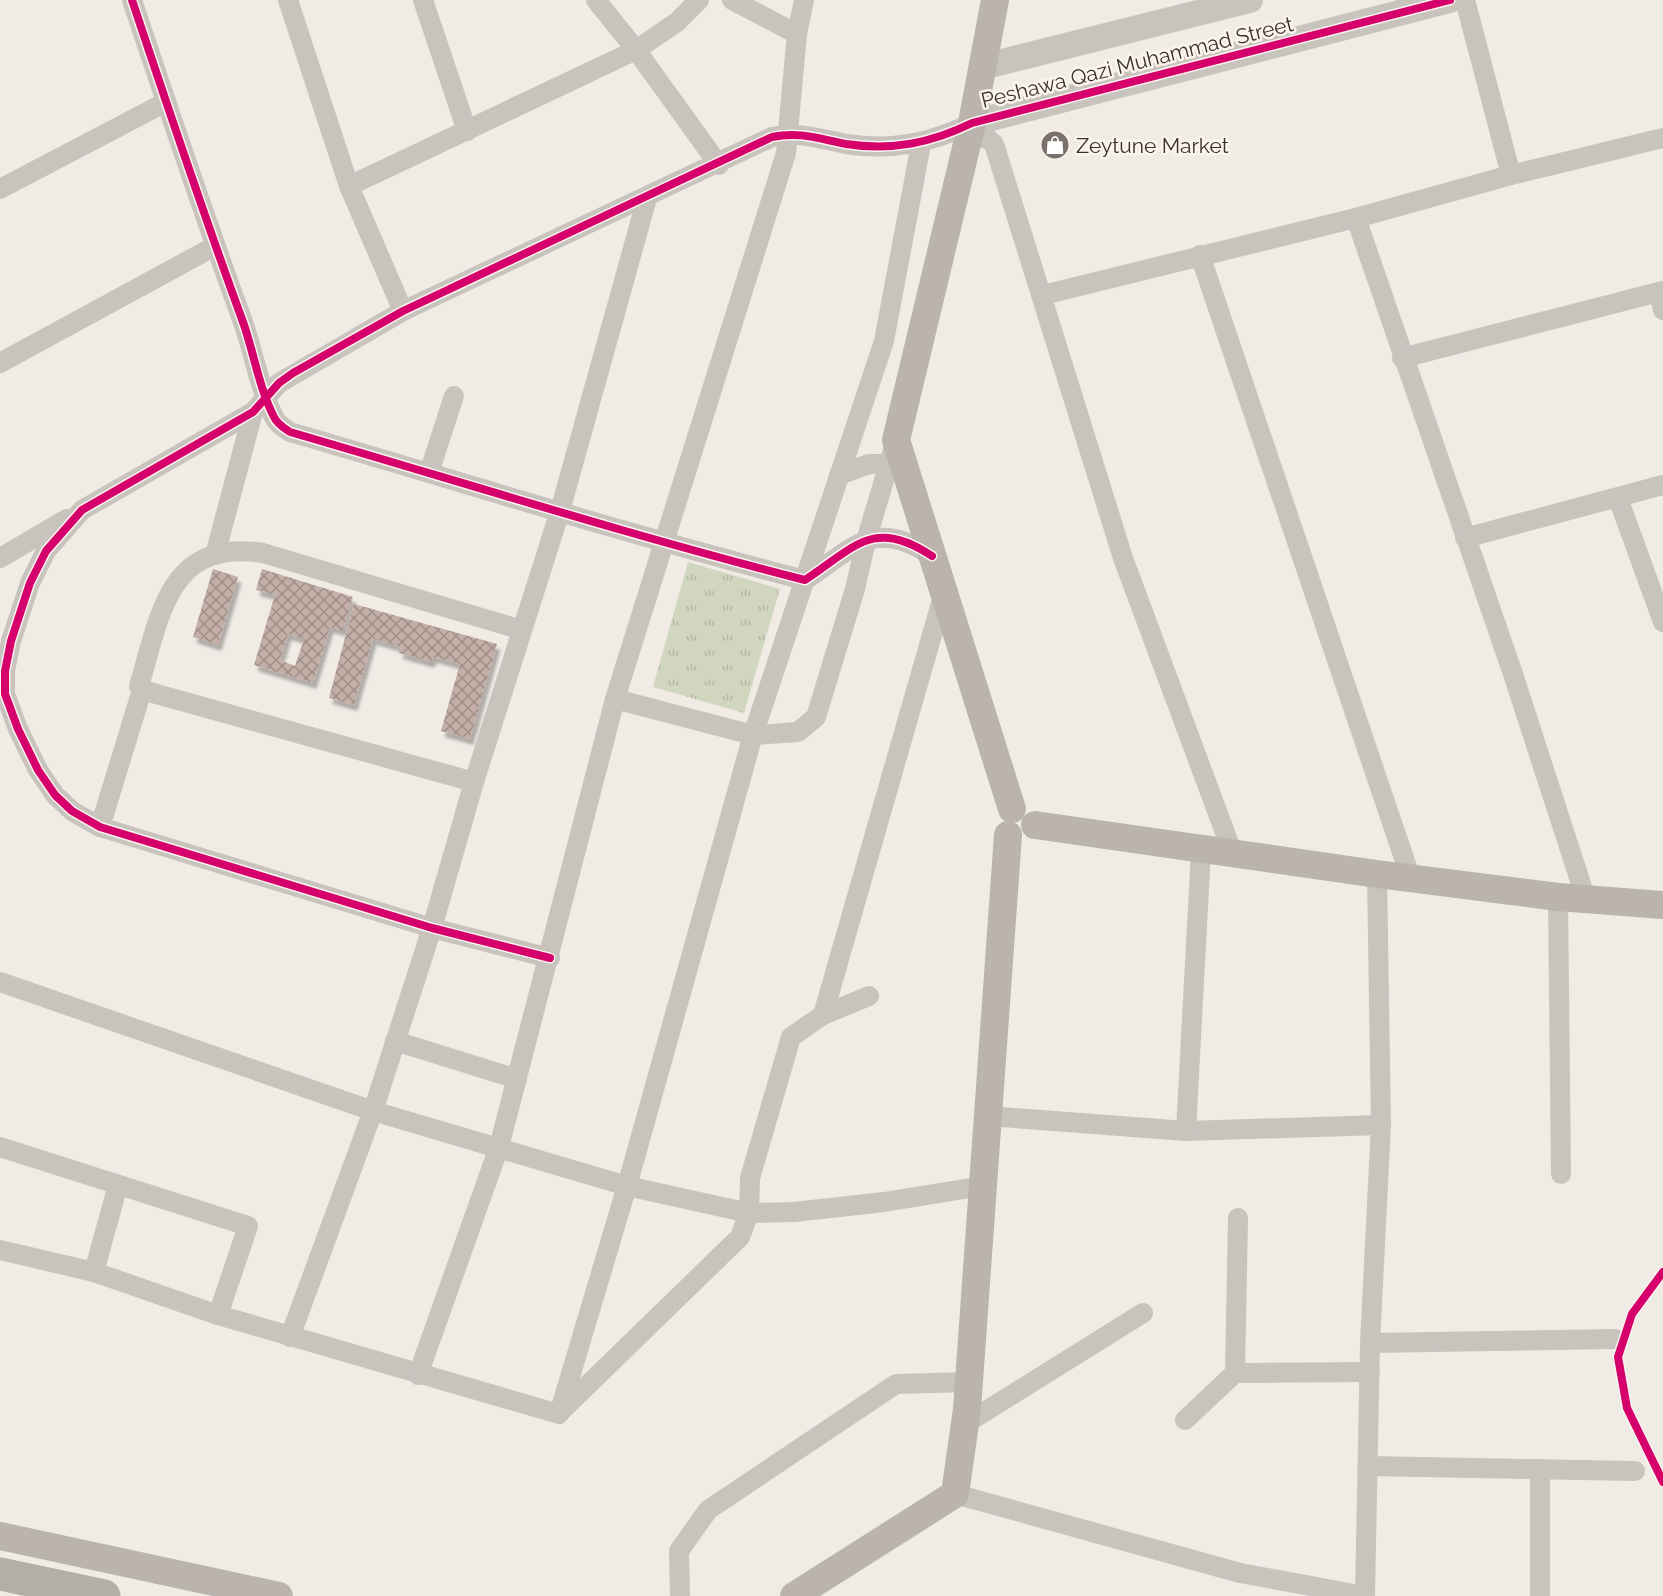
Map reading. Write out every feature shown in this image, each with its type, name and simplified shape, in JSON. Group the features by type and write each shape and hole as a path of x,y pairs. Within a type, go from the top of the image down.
{"highway":[{"path":"0,1574 104,1596"}],"main road":[{"path":"995,0 971,129 892,452 932,555 1010,822 1021,839 1028,837 1035,825 1201,851 1377,874 1410,876 1558,897 1663,905"},
{"path":"794,1596 955,1494 969,1382 1010,822"},
{"path":"0,1536 279,1596"}],"street":[{"path":"132,0 215,246 254,353 259,404 215,555"},
{"path":"139,22 148,0"},
{"path":"288,0 349,186 403,311"},
{"path":"423,0 467,131"},
{"path":"596,0 636,50 719,165"},
{"path":"349,186 636,50 677,22 699,0"},
{"path":"732,0 797,34"},
{"path":"418,1375 499,1147 550,958 615,699 786,153 797,34 804,0"},
{"name":"Peshawa Qazi Muhammad Street","path":"982,67 1250,0"},
{"name":"Peshawa Qazi Muhammad Street","path":"971,129 1450,0"},
{"path":"1465,0 1511,175"},
{"path":"2,182 166,102"},
{"path":"0,558 259,404 293,374 403,311 719,165 772,137 788,134 884,148 921,144 971,129 994,144 1043,295 1123,558 1233,854"},
{"path":"1043,295 1356,218 1511,175 1663,138"},
{"path":"559,1414 627,1186 753,735 884,340 921,144"},
{"path":"290,1337 373,1111 432,928 474,782 560,511 646,198"},
{"path":"1356,218 1586,899"},
{"path":"0,363 215,246"},
{"path":"1200,255 1410,876"},
{"path":"1402,358 1662,298"},
{"path":"429,473 454,396"},
{"path":"259,404 290,432 665,544 805,580 866,541 879,536 898,537 932,555"},
{"path":"839,475 869,464 892,452"},
{"path":"615,699 753,735 798,732 816,717 855,590 866,541 892,452"},
{"path":"1465,538 1663,485"},
{"path":"1618,498 1663,622"},
{"path":"82,510 46,551 30,583 5,671 3,695 38,770 55,795 72,811 100,827 432,928 550,958"},
{"path":"100,827 142,690 139,686 171,587 182,573 215,555 238,550 263,553 522,630"},
{"path":"824,1014 944,593"},
{"path":"142,690 474,782"},
{"path":"1186,1131 1201,851"},
{"path":"955,1494 1240,1573 1365,1596 1370,1343 1381,1125 1377,874"},
{"path":"1558,897 1561,1174"},
{"path":"0,982 373,1111 627,1186 749,1213 794,1212 884,1202 983,1186"},
{"path":"559,1414 740,1237 749,1213 750,1178 790,1037 824,1014 869,996"},
{"path":"395,1041 517,1079"},
{"path":"988,1116 1186,1131 1381,1125"},
{"path":"0,1148 248,1226 218,1315"},
{"path":"94,1272 118,1185"},
{"path":"1235,1373 1238,1218"},
{"path":"0,1250 94,1272 290,1337 559,1414"},
{"path":"965,1424 1143,1313"},
{"path":"1370,1343 1615,1339"},
{"path":"1185,1420 1235,1373 1370,1372"},
{"path":"680,1596 679,1551 708,1510 896,1384 969,1382"},
{"path":"1368,1466 1635,1471"},
{"path":"1540,1469 1540,1596"}],"green space":[{"path":"688,562 780,589 744,713 653,687"}],"building":[{"path":"213,569 238,577 218,645 193,637"},
{"path":"262,569 353,597 343,631 330,627 313,683 254,665 275,595 256,590","holes":["288,634 304,639 295,666 280,660"]},
{"path":"354,604 497,644 470,739 441,731 460,664 433,657 431,662 399,653 401,647 373,639 354,705 329,698"}],"cycle path":[{"path":"132,0 243,322 264,394 275,419 285,429 611,527 805,580 852,548 866,541 880,538 912,544 932,556"},
{"path":"550,958 432,928 100,827 72,811 55,795 38,770 18,729 5,694 5,671 11,641 30,583 46,551 82,510 253,412 279,383 293,373 403,311 772,137 800,135 863,146 911,144 941,136 972,123 1450,0"},
{"path":"1663,1272 1632,1314 1618,1357 1627,1408 1663,1482"}],"place":[{"name":"Zeytune Market","path":"1055,145"}]}
